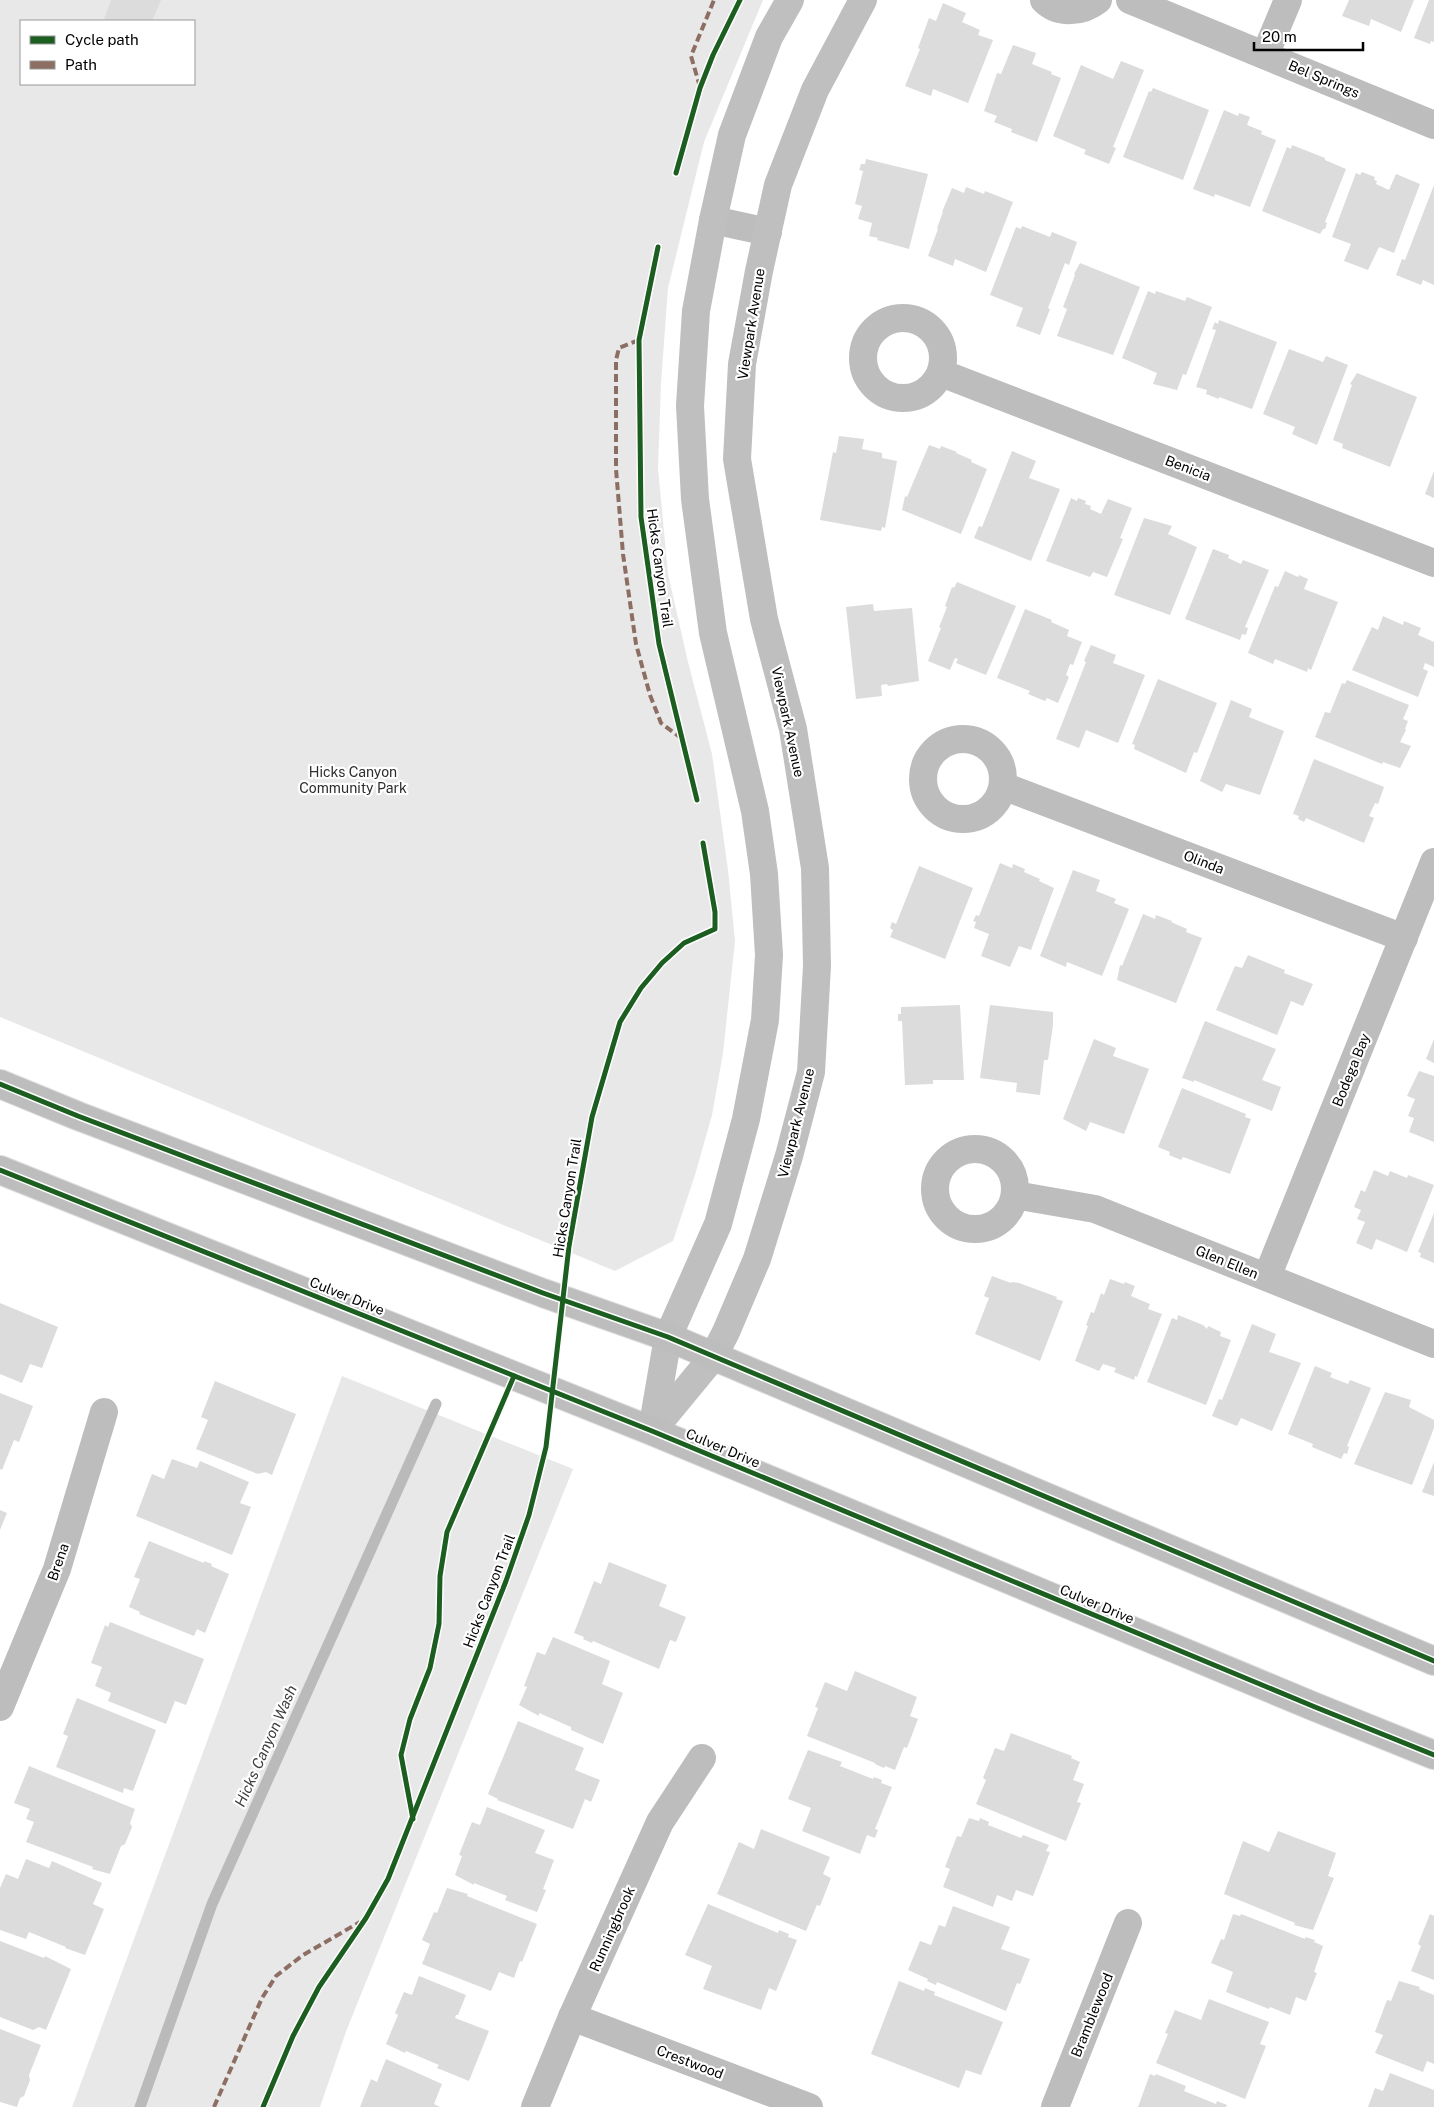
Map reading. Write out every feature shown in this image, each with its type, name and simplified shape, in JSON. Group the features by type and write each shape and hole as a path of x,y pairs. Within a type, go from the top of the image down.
{"street":[{"path":"652,1431 668,1337 718,1224 746,1119 765,1020 769,955 764,874 755,811 713,633 695,499 690,406 696,311 712,220 732,135 769,37 790,0"},
{"name":"Viewpark Avenue","path":"652,1431 713,1357 726,1332 757,1259 789,1156 811,1072 816,1007 815,868 793,729 764,619 737,459 742,364 778,185 815,90 863,0"},
{"path":"1044,0 1059,9 1072,11 1086,8 1098,0"},
{"name":"Bel Springs","path":"1130,0 1434,125"},
{"path":"1266,55 1288,0"},
{"path":"712,220 768,232"},
{"name":"Benicia","path":"941,373 1434,562"},
{"name":"Olinda","path":"1003,786 1404,938"},
{"name":"Bodega Bay","path":"1267,1277 1434,862"},
{"path":"0,1084 78,1116 534,1289 668,1337 1434,1662"},
{"name":"Culver Drive","path":"0,1170 652,1431 1434,1755"},
{"name":"Glen Ellen","path":"1016,1195 1095,1209 1434,1344"},
{"name":"Brena","path":"0,1707 57,1570 104,1412"},
{"name":"Runningbrook","path":"535,2107 572,2017 660,1822 702,1758"},
{"name":"Bramblewood","path":"1055,2107 1128,1923"},
{"name":"Crestwood","path":"572,2017 809,2107"}],"green space":[{"name":"Hicks Canyon Community Park","path":"0,0 763,0 704,142 668,288 661,383 658,468 668,574 712,754 728,870 735,941 723,1053 712,1115 695,1175 673,1241 615,1271 0,1017"},
{"path":"342,1376 573,1469 347,2029 320,2107 72,2107"}],"building":[{"path":"111,0 161,0 152,20 104,19"},
{"path":"1349,0 1414,0 1401,32 1371,19 1369,26 1342,16"},
{"path":"1429,0 1434,0 1434,42 1431,41 1430,44 1414,38"},
{"path":"943,3 966,13 962,22 980,30 978,35 993,40 968,103 933,89 931,96 905,86 920,49 918,48 929,18 936,21"},
{"path":"1013,45 1036,53 1032,64 1061,78 1037,142 1011,132 1012,129 994,122 997,116 984,111 997,73 1001,74"},
{"path":"1121,61 1144,70 1113,147 1116,148 1109,164 1084,154 1086,150 1053,136 1081,65 1113,79"},
{"path":"1153,88 1209,110 1183,180 1123,157 1149,91 1151,92"},
{"path":"1224,110 1238,116 1239,113 1250,117 1247,125 1262,131 1261,134 1276,140 1250,207 1215,194 1214,197 1193,189"},
{"path":"1292,145 1325,158 1325,160 1346,169 1325,222 1327,223 1325,229 1320,234 1262,211 1287,147 1291,149"},
{"path":"866,159 928,174 909,249 869,236 872,223 858,219 862,206 855,204 863,171 859,170 861,164 865,164"},
{"path":"1362,172 1375,177 1376,184 1389,190 1396,174 1420,184 1394,253 1379,247 1368,270 1344,261 1351,244 1332,237 1356,173 1360,175"},
{"path":"1434,185 1434,285 1423,280 1421,285 1396,275 1402,259 1405,260"},
{"path":"966,187 984,194 985,191 1013,202 986,272 955,259 953,266 928,256 952,188 964,193"},
{"path":"1022,226 1050,237 1052,232 1077,242 1069,265 1065,263 1040,335 1016,326 1023,308 990,295 1016,227 1021,229"},
{"path":"1080,263 1140,287 1113,355 1057,336 1067,309 1063,307 1074,274"},
{"path":"1148,291 1155,294 1156,291 1185,301 1187,297 1212,307 1186,375 1183,374 1177,390 1153,384 1157,373 1122,358"},
{"path":"1219,320 1277,342 1252,409 1206,394 1207,390 1196,387 1216,330 1212,329 1215,322 1218,324"},
{"path":"1289,349 1323,362 1326,356 1348,365 1317,445 1292,434 1295,427 1263,414"},
{"path":"1357,373 1417,397 1390,467 1342,448 1343,444 1333,440 1352,385 1350,384"},
{"path":"839,436 864,439 862,449 882,453 882,458 897,461 885,528 882,527 881,531 820,520 833,452 836,453"},
{"path":"929,445 940,449 941,446 957,452 972,460 971,462 987,469 961,534 902,510 905,496 907,497"},
{"path":"1012,451 1036,461 1029,478 1060,489 1031,561 974,538 979,526 982,527"},
{"path":"1434,471 1434,498 1425,494"},
{"path":"1071,498 1077,501 1078,498 1086,501 1085,504 1091,506 1090,509 1101,514 1108,499 1132,508 1120,538 1123,539 1107,577 1093,572 1090,577 1046,561"},
{"path":"1144,518 1172,526 1168,534 1197,547 1170,615 1114,595"},
{"path":"1213,549 1229,555 1228,558 1241,564 1243,560 1269,570 1245,627 1248,628 1246,635 1242,634 1240,640 1185,619"},
{"path":"1285,571 1308,579 1304,589 1338,602 1311,670 1308,668 1307,672 1275,659 1273,664 1248,653 1275,586 1278,587"},
{"path":"957,582 1016,606 986,675 956,663 958,659 955,658 950,670 928,661 941,628 939,627 947,607 945,606 952,587 954,588"},
{"path":"873,604 874,611 912,608 919,681 888,686 887,684 881,685 882,696 856,699 846,607"},
{"path":"1025,609 1052,620 1051,622 1069,630 1067,636 1082,642 1073,665 1070,664 1066,675 1069,677 1058,703 1047,698 1045,701 1028,694 1030,691 997,678"},
{"path":"1383,616 1403,625 1404,621 1421,628 1418,635 1434,642 1434,667 1425,663 1423,669 1428,671 1418,697 1352,670 1372,627 1378,630"},
{"path":"1091,645 1116,655 1113,663 1145,675 1118,743 1086,730 1079,748 1056,739"},
{"path":"1158,679 1217,703 1197,753 1194,752 1186,773 1134,749 1135,745 1132,744"},
{"path":"1347,680 1409,705 1403,719 1408,721 1406,730 1400,742 1411,746 1400,768 1383,762 1382,764 1315,737 1325,712 1330,713 1342,683 1345,684"},
{"path":"1231,700 1252,709 1249,717 1284,731 1260,795 1226,784 1222,792 1200,781"},
{"path":"1314,759 1384,787 1378,804 1375,803 1369,816 1374,818 1364,843 1306,818 1304,822 1298,819 1299,816 1293,814"},
{"path":"1000,863 1012,868 1013,864 1025,869 1024,872 1054,888 1031,950 1019,946 1010,967 981,956 989,934 974,928 976,922 973,921 976,915 979,916"},
{"path":"919,866 973,888 945,959 890,937 893,930 890,928 892,922 896,924"},
{"path":"1073,870 1100,880 1096,891 1116,899 1114,903 1129,909 1102,976 1067,962 1066,967 1040,956"},
{"path":"1143,914 1155,919 1156,915 1172,921 1187,929 1186,932 1202,938 1176,1003 1117,980 1120,965 1122,966"},
{"path":"1248,955 1285,970 1284,973 1313,984 1303,1006 1291,1001 1277,1035 1216,1010 1235,966 1242,968"},
{"path":"960,1005 964,1080 933,1080 933,1084 905,1085 902,1021 898,1021 901,1007"},
{"path":"990,1005 1053,1012 1048,1060 1044,1060 1040,1095 1016,1092 1017,1083 980,1078"},
{"path":"1205,1021 1276,1049 1262,1080 1281,1087 1272,1111 1194,1080 1194,1082 1182,1078"},
{"path":"1094,1039 1116,1048 1113,1056 1149,1069 1124,1134 1090,1122 1086,1131 1063,1119"},
{"path":"1434,1039 1434,1063 1426,1059"},
{"path":"1419,1071 1434,1076 1434,1142 1409,1132 1414,1118 1408,1116 1415,1099 1407,1096"},
{"path":"1182,1088 1246,1114 1245,1117 1251,1119 1230,1174 1183,1157 1181,1160 1169,1155 1170,1152 1158,1147"},
{"path":"1374,1170 1388,1176 1390,1171 1407,1178 1408,1175 1434,1185 1407,1252 1376,1239 1372,1250 1356,1243 1365,1222 1357,1219 1361,1210 1354,1207 1361,1190 1365,1192"},
{"path":"1434,1213 1434,1263 1420,1257 1421,1253 1418,1252"},
{"path":"992,1276 1011,1283 1019,1283 1063,1301 1040,1361 975,1334 989,1298 984,1296"},
{"path":"1110,1279 1135,1286 1131,1296 1150,1304 1148,1309 1162,1314 1137,1377 1135,1376 1134,1380 1114,1372 1116,1368 1103,1364 1099,1371 1075,1361 1091,1312 1094,1313 1101,1293 1104,1295"},
{"path":"0,1303 58,1327 42,1368 30,1364 22,1383 0,1374"},
{"path":"1178,1315 1203,1325 1207,1329 1208,1326 1221,1332 1220,1336 1231,1340 1206,1405 1147,1382 1172,1318 1177,1320"},
{"path":"1252,1324 1276,1334 1269,1352 1301,1363 1272,1431 1241,1418 1237,1426 1212,1416 1219,1399 1222,1400"},
{"path":"1315,1366 1332,1373 1330,1377 1348,1384 1350,1380 1371,1388 1347,1446 1349,1447 1347,1454 1344,1453 1341,1459 1312,1447 1313,1444 1288,1434"},
{"path":"215,1381 296,1414 272,1475 266,1472 258,1474 196,1449 208,1420 201,1417"},
{"path":"1385,1392 1411,1400 1409,1407 1434,1420 1434,1428 1412,1485 1354,1464"},
{"path":"0,1393 33,1406 19,1442 14,1440 2,1470 0,1469"},
{"path":"172,1459 197,1468 200,1461 249,1482 240,1503 251,1507 232,1555 136,1516 152,1474 164,1479"},
{"path":"1434,1462 1434,1496 1422,1492"},
{"path":"0,1510 7,1513 0,1530"},
{"path":"149,1541 204,1563 204,1561 212,1564 211,1566 229,1574 205,1633 197,1629 194,1636 139,1614 140,1612 129,1607 140,1579 134,1577"},
{"path":"609,1562 667,1585 659,1606 686,1617 676,1642 670,1640 659,1669 593,1641 592,1643 574,1633 594,1581 601,1584"},
{"path":"110,1622 204,1659 186,1705 175,1701 166,1724 108,1701 111,1693 95,1686 102,1667 91,1663 105,1625 108,1627"},
{"path":"553,1637 610,1661 602,1684 623,1693 603,1744 571,1730 571,1727 539,1713 539,1716 519,1705 527,1687 524,1686 537,1652 545,1655"},
{"path":"855,1671 917,1697 910,1716 918,1719 907,1748 904,1747 895,1770 885,1766 884,1768 807,1736 818,1708 815,1707 825,1682 847,1691"},
{"path":"77,1698 156,1730 133,1791 124,1788 123,1793 56,1767 68,1736 63,1734"},
{"path":"518,1721 584,1748 575,1770 600,1780 591,1802 585,1799 573,1829 497,1800 488,1794"},
{"path":"1011,1733 1072,1756 1071,1758 1080,1762 1073,1780 1084,1784 1077,1802 1081,1803 1066,1841 976,1804 986,1780 983,1778 995,1748 1004,1751"},
{"path":"808,1750 842,1762 840,1766 873,1779 874,1777 882,1780 881,1783 892,1787 875,1829 878,1830 875,1838 867,1835 860,1854 802,1831 811,1808 788,1799"},
{"path":"29,1766 135,1809 130,1823 132,1827 125,1844 121,1846 110,1874 92,1869 93,1867 26,1842 34,1822 26,1819 30,1809 14,1803"},
{"path":"487,1807 545,1830 535,1853 554,1860 543,1889 546,1890 537,1912 505,1900 507,1896 474,1883 474,1885 455,1875 462,1856 459,1855 472,1822 480,1825"},
{"path":"969,1818 979,1821 980,1818 989,1822 988,1825 1021,1838 1023,1835 1049,1845 1046,1851 1050,1852 1033,1896 1016,1890 1012,1901 997,1895 993,1907 943,1887 950,1869 945,1867 957,1836 961,1837"},
{"path":"761,1829 830,1857 823,1874 831,1878 820,1906 817,1905 806,1931 717,1894 739,1842 754,1849"},
{"path":"1278,1831 1336,1853 1328,1876 1334,1878 1313,1930 1294,1925 1295,1923 1224,1894 1243,1841 1269,1852"},
{"path":"26,1859 49,1868 52,1861 102,1883 93,1904 104,1909 85,1955 29,1932 26,1939 0,1930 0,1888 6,1874 18,1879"},
{"path":"447,1888 468,1894 467,1896 537,1924 514,1978 499,1972 491,1991 422,1964 430,1944 422,1940 434,1912 437,1913"},
{"path":"708,1904 778,1933 779,1930 789,1934 788,1937 797,1940 776,1991 769,1988 761,2010 703,1989 712,1966 685,1955"},
{"path":"953,1906 1010,1927 1001,1949 1030,1959 1020,1984 1017,1983 1006,2011 937,1982 936,1985 927,1981 928,1979 908,1970 920,1941 931,1945 939,1925 945,1927"},
{"path":"1233,1914 1240,1916 1241,1914 1305,1939 1305,1937 1315,1940 1314,1942 1323,1946 1314,1972 1317,1973 1306,2001 1296,1997 1290,2015 1226,1992 1233,1972 1211,1963 1221,1939 1224,1940"},
{"path":"1430,1914 1434,1916 1434,1980 1411,1971 1421,1946 1418,1944"},
{"path":"0,1941 44,1958 45,1956 71,1969 46,2030 39,2027 33,2030 0,2017"},
{"path":"419,1976 466,1995 455,2018 489,2031 469,2081 437,2068 439,2065 386,2044 398,2015 395,2013 404,1992 412,1995"},
{"path":"899,1981 924,1991 925,1988 935,1992 934,1995 1003,2022 981,2075 966,2070 959,2088 871,2054"},
{"path":"1399,1981 1420,1987 1419,1989 1434,1995 1434,2064 1427,2061 1423,2072 1375,2053 1383,2035 1375,2032 1387,2000 1391,2001"},
{"path":"1209,1999 1269,2022 1260,2044 1266,2046 1245,2099 1156,2063 1168,2034 1165,2033 1175,2010 1201,2020"},
{"path":"0,2029 41,2045 29,2075 30,2080 24,2096 20,2098 17,2107 0,2102"},
{"path":"386,2059 442,2084 434,2104 440,2107 360,2107 371,2079 377,2082"},
{"path":"1390,2073 1434,2090 1434,2107 1368,2107 1375,2088 1383,2091"},
{"path":"1150,2074 1155,2076 1156,2074 1186,2086 1184,2091 1216,2104 1217,2101 1227,2105 1226,2107 1138,2107"}],"waterway":[{"name":"Hicks Canyon Wash","path":"140,2107 212,1904 436,1404"}],"marked path":[{"path":"700,87 691,56 714,0"},
{"path":"639,340 619,348 616,360 616,469 623,554 636,644 650,695 661,723 681,738"},
{"path":"214,2107 262,1998 276,1976 303,1955 360,1922"}],"cycle path":[{"path":"676,173 700,88 713,55 740,0"},
{"name":"Hicks Canyon Trail","path":"658,247 639,340 641,517 659,644 697,800"},
{"name":"Hicks Canyon Trail","path":"263,2107 293,2036 319,1987 366,1918 388,1879 506,1581 529,1515 546,1447 569,1246 592,1117 620,1022 641,988 662,963 684,943 715,929 715,912 703,843"},
{"path":"0,1084 78,1116 543,1293 668,1337 1434,1661"},
{"path":"0,1170 652,1431 1434,1755"},
{"path":"413,1819 401,1755 410,1719 430,1668 439,1624 440,1576 447,1532 514,1376"}]}
